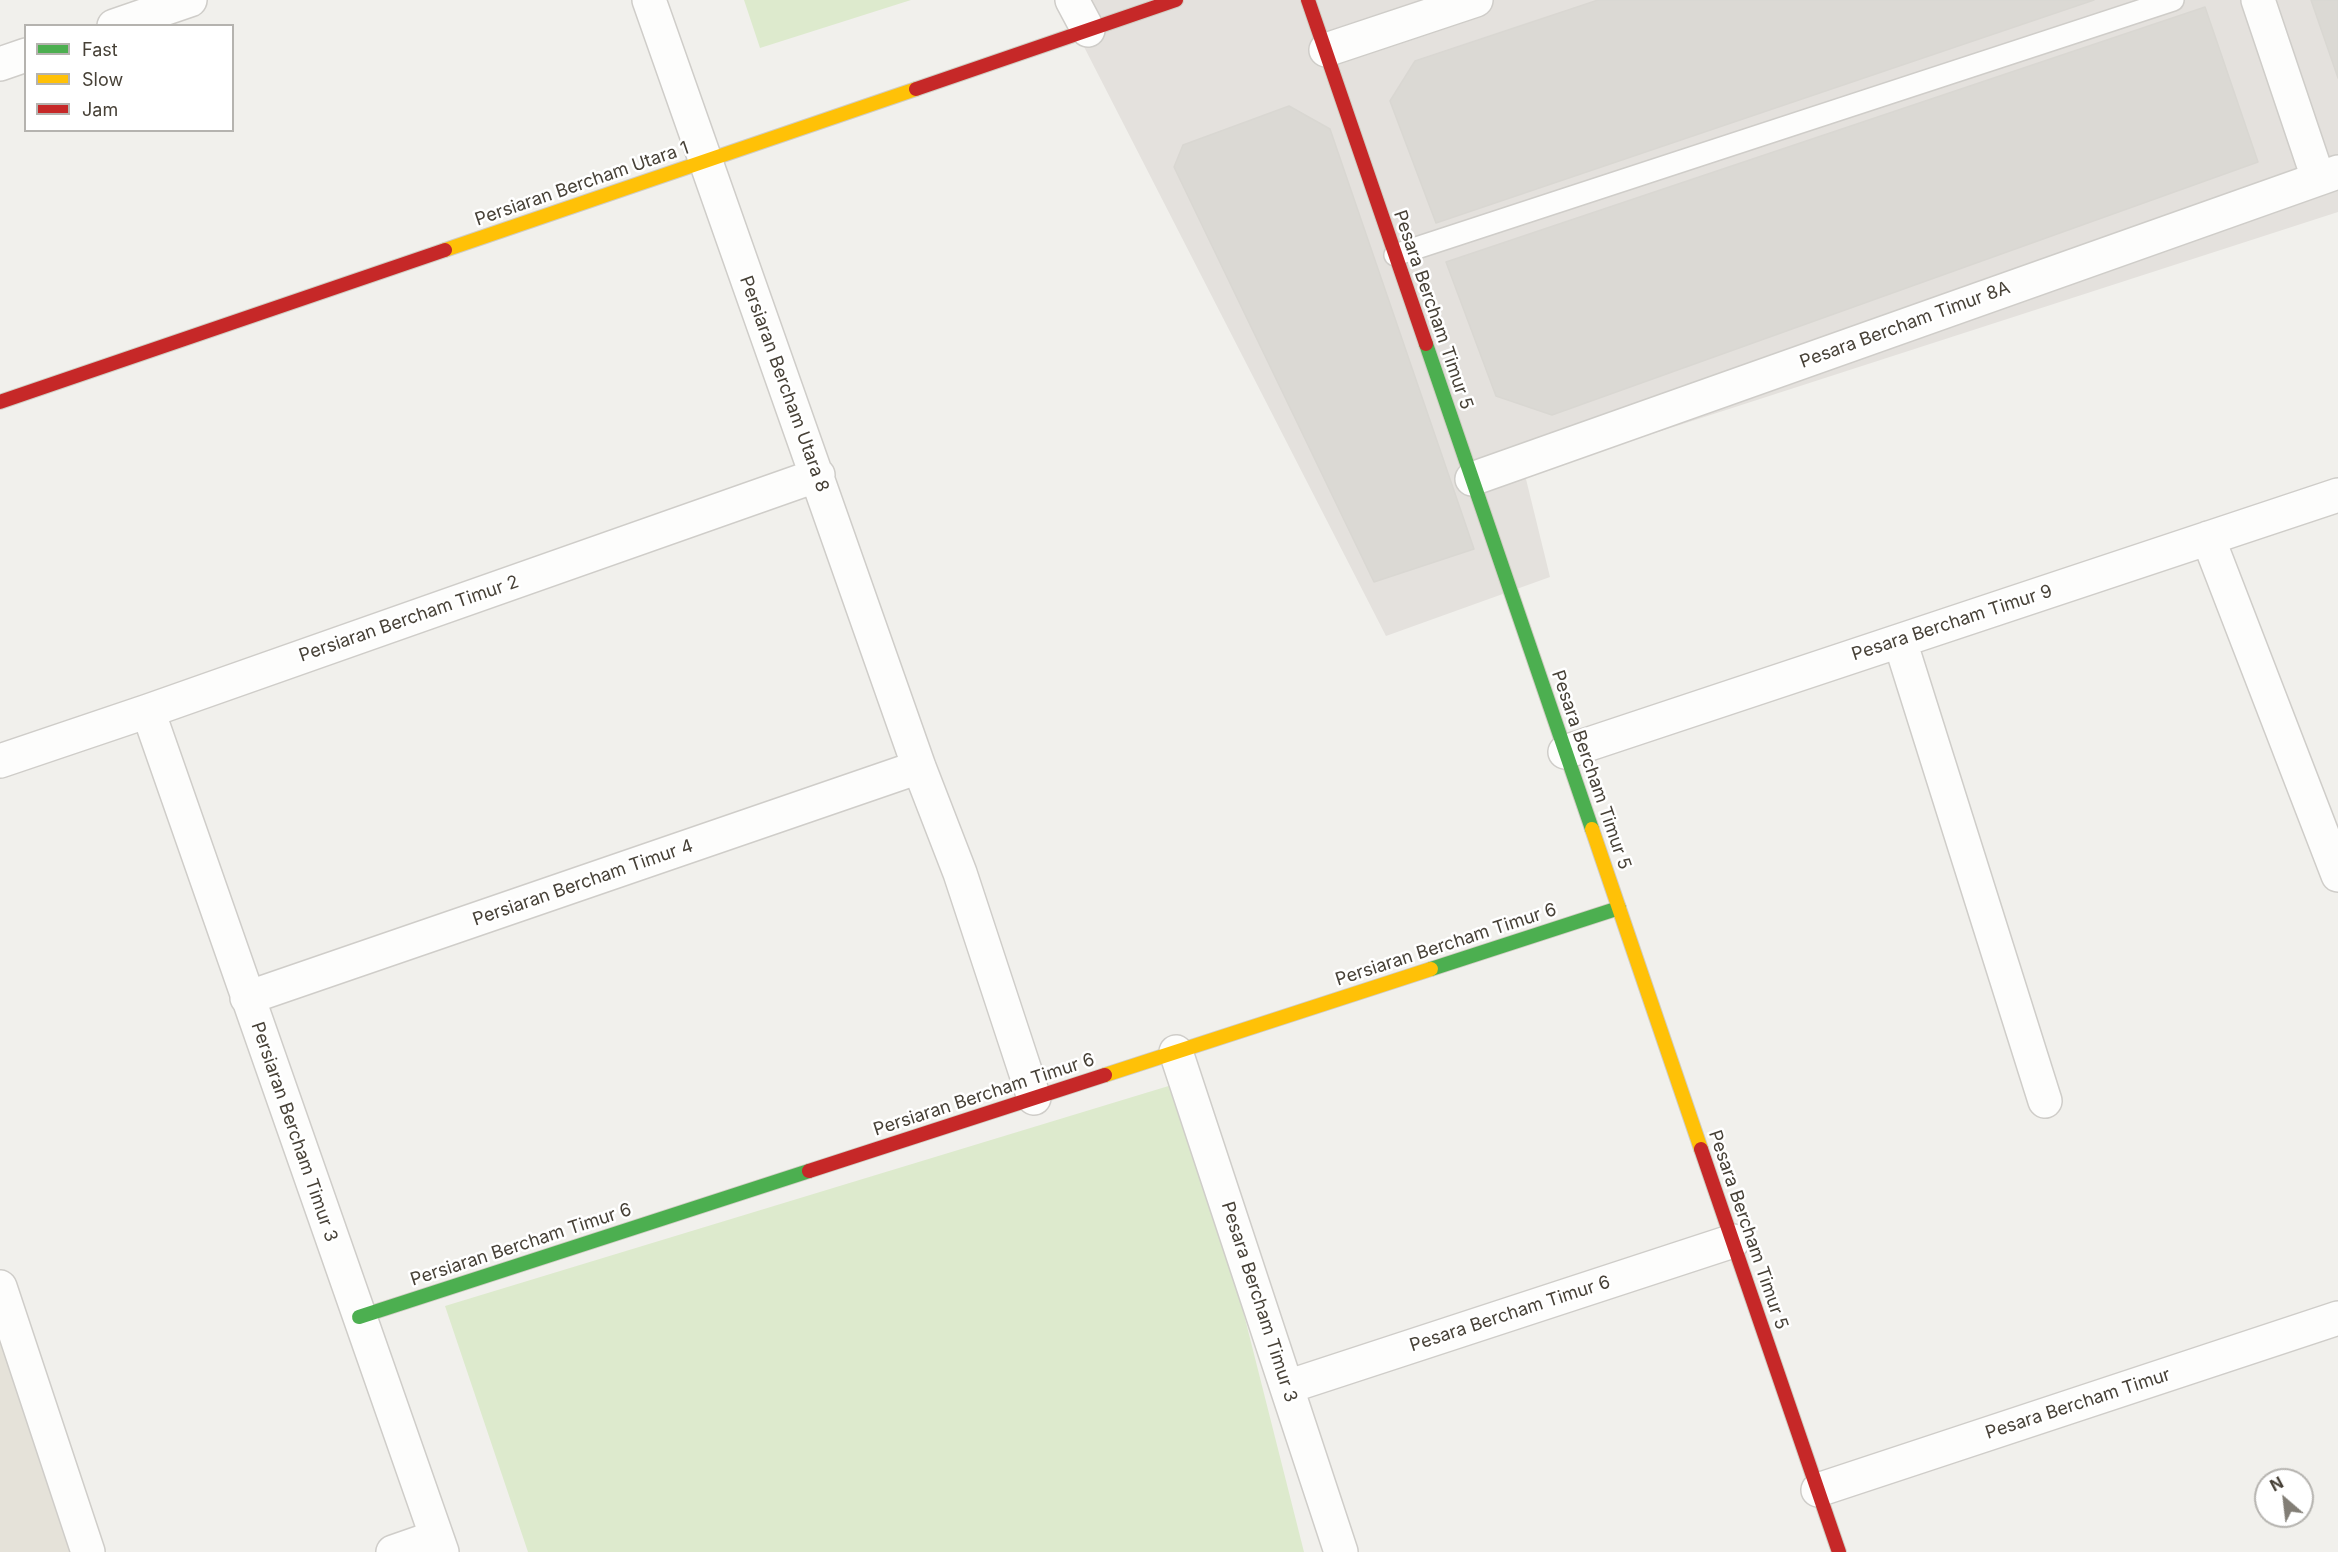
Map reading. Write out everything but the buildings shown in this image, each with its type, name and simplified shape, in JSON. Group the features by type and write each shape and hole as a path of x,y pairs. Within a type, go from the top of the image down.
{"street":[{"path":"120,24 190,0"},
{"name":"Persiaran Bercham Utara 8","path":"649,0 919,767 960,873 1034,1098"},
{"path":"1072,0 1088,30"},
{"name":"Persiaran Bercham Utara 1","path":"0,402 1176,0"},
{"name":"Pesara Bercham Timur 5","path":"1308,0 1839,1552"},
{"path":"1326,50 1476,0"},
{"path":"2258,0 2328,175"},
{"path":"0,64 24,56"},
{"name":"Pesara Bercham Timur 8A","path":"1472,479 2328,175"},
{"name":"Persiaran Bercham Timur 2","path":"0,761 818,475"},
{"name":"Pesara Bercham Timur 9","path":"1565,752 2338,495"},
{"path":"2208,538 2338,875"},
{"path":"1900,641 2045,1101"},
{"name":"Persiaran Bercham Timur 3","path":"148,711 439,1545"},
{"name":"Persiaran Bercham Timur 4","path":"247,998 919,767"},
{"name":"Persiaran Bercham Timur 6","path":"359,1317 1619,908"},
{"name":"Pesara Bercham Timur 3","path":"1176,1052 1341,1552"},
{"name":"Pesara Bercham Timur 6","path":"1287,1387 1733,1241"},
{"path":"0,1287 88,1552"},
{"name":"Pesara Bercham Timur","path":"1818,1490 2338,1318"},
{"path":"393,1552 439,1545"}],"lane":[{"path":"1395,255 2173,0"}],"shaded area":[{"path":"1060,0 2338,0 2338,212 1525,475 1550,577 1386,636"},
{"path":"0,1286 88,1552 0,1552"}],"green space":[{"path":"744,0 911,0 760,48"},
{"path":"1185,1081 1304,1552 528,1552 445,1306"}],"traffic: fast":[{"path":"1426,344 1592,829"},
{"path":"1431,969 1619,908"},
{"path":"359,1317 809,1171"}],"traffic: slow":[{"path":"445,250 916,89"},
{"path":"1592,829 1701,1149"},
{"path":"1105,1075 1431,969"}],"traffic: jam":[{"path":"916,89 1176,0"},
{"path":"1308,0 1426,344"},
{"path":"0,402 445,250"},
{"path":"809,1171 1105,1075"},
{"path":"1701,1149 1839,1552"}]}
